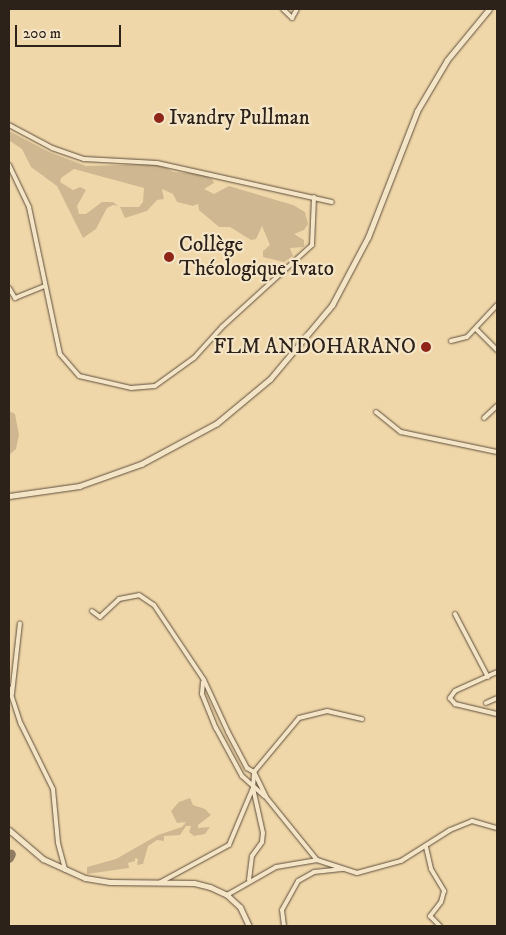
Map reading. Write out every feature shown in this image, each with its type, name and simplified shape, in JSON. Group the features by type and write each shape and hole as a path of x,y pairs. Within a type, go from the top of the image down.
{"main road":[{"path":"9,496 79,486 141,464 217,422 270,379 332,305 368,237 416,111 447,60 489,9"},
{"path":"9,830 43,859 65,870 110,882 194,883 227,895 240,907 249,926"}],"street":[{"path":"283,9 292,18 297,9"},
{"path":"9,126 52,148 84,159 157,163 332,202"},
{"path":"9,164 26,198 60,354 75,373 89,379 130,388 155,386 194,358 222,327 312,245 314,197"},
{"path":"9,288 15,298 46,286"},
{"path":"451,341 467,337 497,305"},
{"path":"476,329 497,350"},
{"path":"484,418 497,406"},
{"path":"376,412 401,432 497,452"},
{"path":"92,611 100,617 119,599 138,594 154,606 204,680 247,768 254,772 266,797 318,860"},
{"path":"455,614 488,677"},
{"path":"12,694 20,623"},
{"path":"497,672 455,691 450,698 454,704 497,714"},
{"path":"204,680 202,694 216,728 242,776 253,788 266,797"},
{"path":"9,688 21,724 53,789 58,843 65,870"},
{"path":"486,704 497,698"},
{"path":"249,880 252,856 262,842 263,833 253,788 254,772 299,718 327,711 362,719"},
{"path":"159,883 229,846 253,788"},
{"path":"227,895 249,880 276,867 318,860 357,873 380,869 426,847 450,830 472,821 497,828"},
{"path":"426,847 431,869 444,891 441,902 430,916 440,926"},
{"path":"284,926 282,910 298,881 314,872 344,869"}],"shaded area":[{"path":"9,131 49,152 86,166 160,164 173,172 202,174 212,179 214,183 204,189 214,194 229,186 293,205 305,212 308,224 304,230 294,234 304,240 304,247 290,248 293,256 284,262 263,257 263,251 270,245 262,226 256,239 251,240 230,227 219,227 199,210 198,204 193,206 177,202 173,194 162,189 164,199 157,200 147,211 125,218 120,207 139,207 143,202 144,188 74,169 61,178 60,182 73,190 80,187 86,190 77,206 79,214 86,214 102,202 113,202 118,206 113,205 107,208 96,229 83,238 57,186 31,167 22,149 10,141"},
{"path":"9,411 15,414 19,435 16,449 9,455"},
{"path":"190,798 193,805 205,809 211,815 198,825 198,828 210,827 205,834 194,836 189,832 191,826 186,826 180,835 164,836 164,841 157,840 148,846 143,864 137,865 138,859 135,858 135,861 128,863 129,868 87,874 87,867 116,859 158,835 182,827 186,822 177,823 171,811 179,802"}],"taxiway":[{"path":"9,858 11,854"}],"place":[{"name":"Ivandry Pullman","path":"159,118"},
{"name":"Collège Théologique Ivato","path":"169,257"},
{"name":"FLM ANDOHARANO","path":"426,347"}]}
